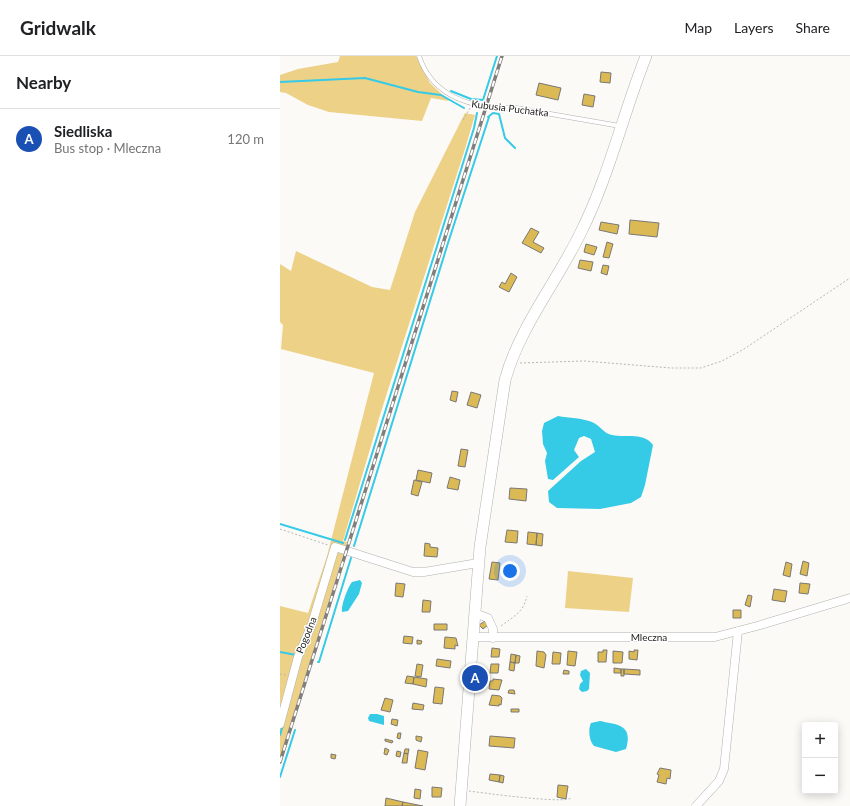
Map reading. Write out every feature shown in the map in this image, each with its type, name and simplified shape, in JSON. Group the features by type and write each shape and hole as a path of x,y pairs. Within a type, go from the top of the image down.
{"main road":[{"path":"460,806 478,564 499,411 510,364 519,342 582,232 646,56"}],"street":[{"path":"335,547 413,572 424,572 478,564"},
{"name":"Pogodna","path":"280,724 298,657 312,624 335,547"},
{"name":"Mleczna","path":"473,637 714,637 850,598"},
{"path":"474,613 488,618 493,629 493,638"},
{"path":"696,806 719,781 724,769 738,631"}],"lane":[{"name":"Kubusia Puchatka","path":"419,56 430,79 441,89 471,105 516,108 621,126"}],"path":[{"path":"463,120 471,105"},
{"path":"510,364 584,361 671,368 700,368 722,361 744,349 850,278"},
{"path":"280,529 335,547"},
{"path":"497,628 520,612 525,604 526,596"},
{"path":"461,790 550,800 567,801 571,798"}],"shaded area":[{"path":"340,56 416,56 430,83 449,101 431,98 422,121 329,112 308,105 286,93 280,92 280,75 298,69 338,62"},
{"path":"465,113 475,115 380,415 343,541 347,542 280,758 280,606 308,613 327,556 374,373 281,349 283,325 280,322 280,264 291,271 296,251 372,287 390,290 415,212"},
{"path":"568,571 633,578 629,612 565,608"}],"water":[{"path":"558,416 592,422 609,434 618,436 635,436 645,438 649,441 653,445 641,497 631,503 600,509 557,508 549,502 548,491 581,461 595,452 591,439 584,436 579,438 574,450 579,457 553,480 548,479 545,461 547,453 543,444 542,431 544,423"},
{"path":"360,580 362,583 359,594 348,611 342,612 350,584"},
{"path":"586,669 590,673 589,689 582,692 579,689 580,684 583,681 580,675 581,671"},
{"path":"370,714 384,716 384,725 369,721 368,718"},
{"path":"600,721 618,725 626,731 628,741 626,749 616,752 594,746 592,744 589,732 591,723"}],"building":[{"path":"601,72 611,73 610,83 600,82"},
{"path":"539,83 561,88 558,100 536,95"},
{"path":"584,94 595,96 593,107 582,105"},
{"path":"630,220 659,223 657,237 629,234"},
{"path":"601,222 619,225 617,234 599,230"},
{"path":"531,228 539,232 533,242 544,248 541,253 522,243"},
{"path":"607,242 613,244 609,258 603,257"},
{"path":"586,244 597,247 594,255 584,252"},
{"path":"580,260 593,262 591,271 578,268"},
{"path":"603,265 609,266 607,275 601,273"},
{"path":"511,273 517,277 509,292 499,287 502,282 505,284"},
{"path":"452,391 458,392 456,402 450,400"},
{"path":"471,392 481,395 477,408 467,405"},
{"path":"461,449 468,450 465,467 458,466"},
{"path":"418,470 432,473 430,483 416,480"},
{"path":"450,477 460,480 458,490 447,488"},
{"path":"414,480 422,482 418,496 411,494"},
{"path":"510,488 527,489 526,501 509,499"},
{"path":"507,530 518,531 517,543 505,542"},
{"path":"528,532 537,533 536,545 527,544"},
{"path":"537,533 543,534 542,546 536,545"},
{"path":"425,543 430,544 430,547 438,548 437,557 424,556"},
{"path":"803,561 809,563 807,576 800,574"},
{"path":"492,562 500,563 498,580 489,579"},
{"path":"786,562 792,564 790,577 783,575"},
{"path":"504,565 517,567 516,574 503,572"},
{"path":"396,583 405,584 403,597 395,596"},
{"path":"800,583 810,584 808,594 799,593"},
{"path":"774,589 787,591 785,602 772,600"},
{"path":"748,595 752,596 750,607 745,605"},
{"path":"423,600 431,601 430,612 422,612"},
{"path":"733,610 741,610 741,618 733,618"},
{"path":"485,621 488,625 483,629 479,625"},
{"path":"434,624 447,624 447,630 434,630"},
{"path":"404,636 413,637 412,644 403,643"},
{"path":"445,637 456,638 458,646 455,645 455,649 444,648"},
{"path":"417,640 422,641 421,644 417,644"},
{"path":"492,648 500,649 499,657 491,657"},
{"path":"603,650 607,650 606,662 598,662 598,652 603,652"},
{"path":"634,650 638,650 637,660 629,659 629,651 634,652"},
{"path":"537,651 544,652 546,655 544,668 536,666"},
{"path":"568,651 577,652 575,666 567,665"},
{"path":"613,651 623,652 622,663 613,663"},
{"path":"553,652 561,653 560,664 552,664"},
{"path":"511,654 516,655 515,663 510,662"},
{"path":"516,655 520,656 519,663 515,663"},
{"path":"437,659 451,661 450,668 436,666"},
{"path":"510,662 515,663 514,671 509,670"},
{"path":"417,664 423,665 421,677 415,676"},
{"path":"491,664 499,664 498,673 490,673"},
{"path":"614,668 621,669 621,673 614,673"},
{"path":"621,669 624,669 624,676 621,676"},
{"path":"624,669 640,670 640,675 624,674"},
{"path":"564,670 569,671 569,674 563,674"},
{"path":"407,676 414,677 413,684 405,683"},
{"path":"414,677 427,679 426,687 413,684"},
{"path":"493,679 502,680 499,690 489,689 490,681 493,681"},
{"path":"435,687 444,688 442,704 433,703"},
{"path":"509,690 514,690 515,694 508,693"},
{"path":"492,695 500,696 502,698 501,705 489,705"},
{"path":"385,698 393,700 390,712 381,710"},
{"path":"413,703 424,705 423,710 412,709"},
{"path":"511,709 519,709 519,712 511,712"},
{"path":"392,719 398,720 397,726 391,724"},
{"path":"398,733 401,733 400,739 397,738"},
{"path":"416,736 422,737 421,742 416,740"},
{"path":"490,736 515,738 514,748 489,746"},
{"path":"385,739 393,741 392,743 385,741"},
{"path":"385,748 389,750 387,755 384,754"},
{"path":"405,749 409,749 408,754 404,753"},
{"path":"418,750 428,752 425,770 415,768"},
{"path":"397,751 401,752 400,757 396,756"},
{"path":"404,753 408,754 407,763 402,763"},
{"path":"331,754 336,755 335,759 331,758"},
{"path":"660,768 671,770 670,779 667,778 666,784 657,782 659,775 657,774"},
{"path":"490,774 500,775 499,782 489,780"},
{"path":"500,775 504,776 503,783 499,782"},
{"path":"558,785 568,786 566,799 557,797"},
{"path":"432,787 442,788 441,797 432,797"},
{"path":"415,789 421,790 420,799 414,798"},
{"path":"386,798 403,802 402,806 385,806"},
{"path":"403,802 423,806 402,806"}],"waterway":[{"path":"451,91 471,99 483,100 497,56"},
{"path":"280,82 365,78 418,92 441,95 464,108"},
{"path":"345,540 474,128 477,113"},
{"path":"488,117 493,113 499,114 505,138 515,148"},
{"path":"354,546 448,243 489,117"},
{"path":"280,524 343,543"},
{"path":"318,662 351,558"},
{"path":"280,652 296,655"},
{"path":"280,735 283,725"},
{"path":"280,777 295,730"}],"railway":[{"path":"280,762 502,56"}],"place":[{"name":"Siedliska","path":"475,678"}]}
